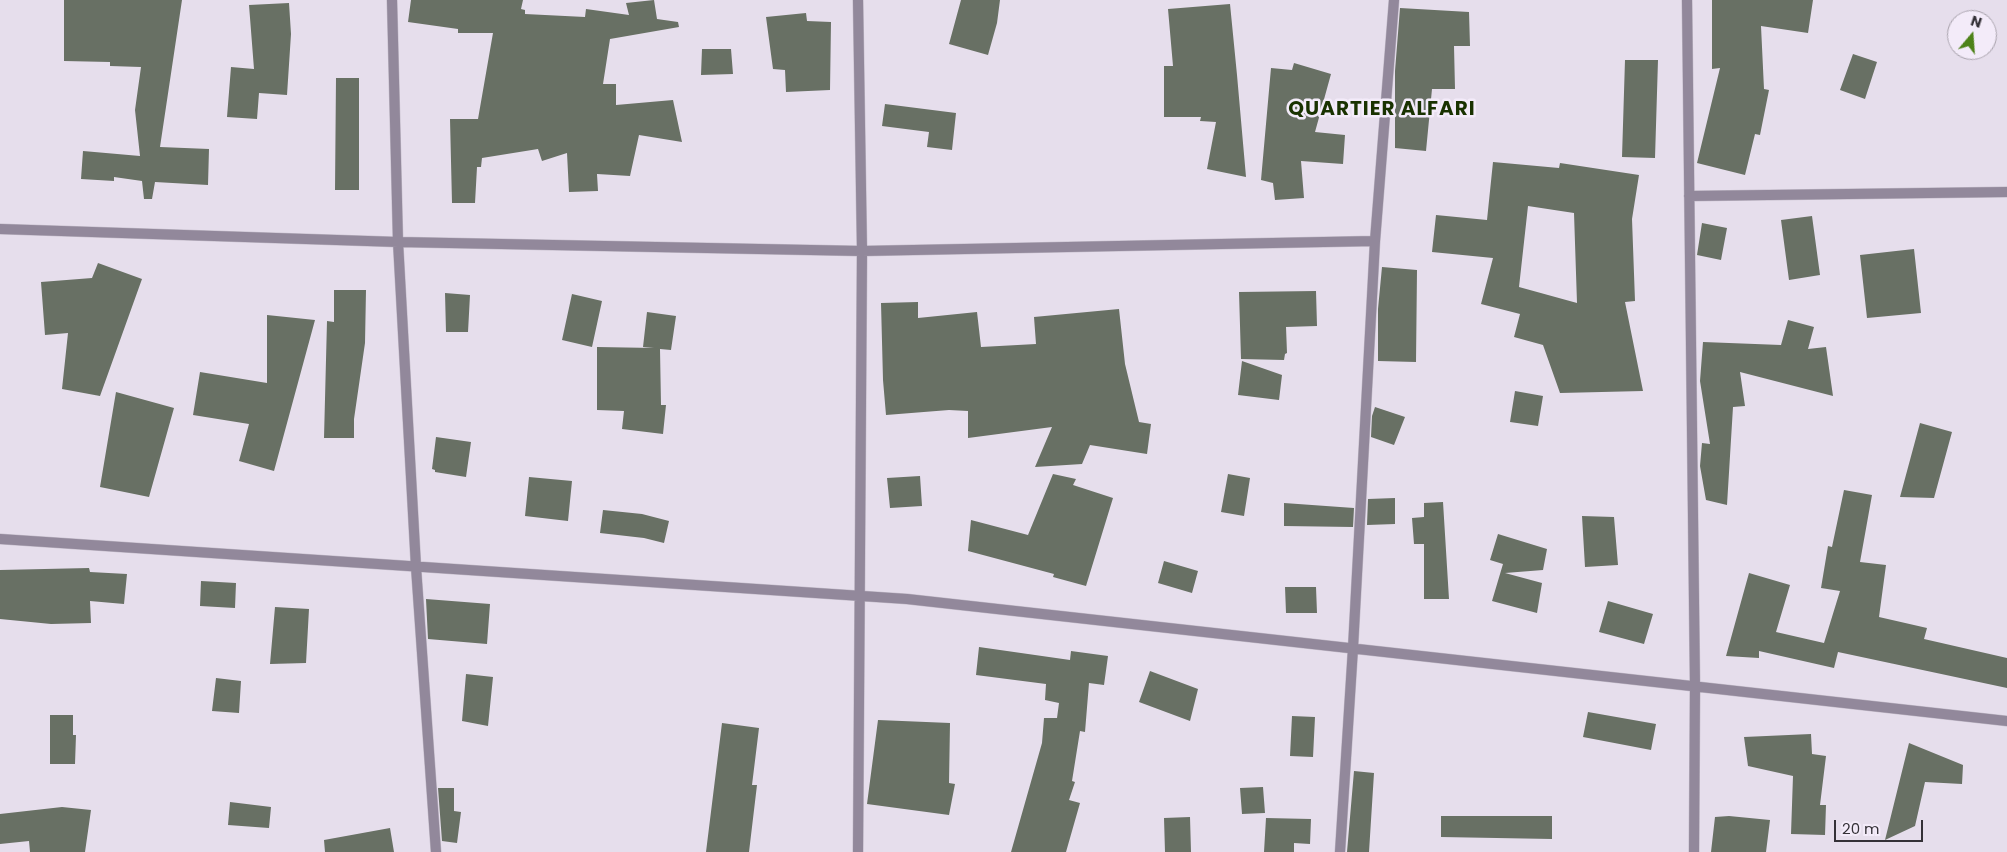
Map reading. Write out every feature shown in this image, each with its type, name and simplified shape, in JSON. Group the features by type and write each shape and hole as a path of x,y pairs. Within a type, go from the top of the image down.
{"street":[{"path":"392,0 398,242 416,566 436,852"},
{"path":"858,0 862,251 858,852"},
{"path":"1340,852 1375,241 1394,0"},
{"path":"1687,0 1695,686 1694,852"},
{"path":"1690,196 2007,192"},
{"path":"0,229 398,242 862,251 1375,241"},
{"path":"0,539 917,600 2007,721"}],"building":[{"path":"64,0 182,0 160,147 209,149 208,185 155,182 152,199 144,199 142,181 114,177 114,181 81,179 83,151 140,156 135,110 141,67 110,66 110,62 64,61"},
{"path":"411,0 523,0 521,9 525,10 525,14 585,17 586,9 629,15 626,3 654,0 657,19 678,22 679,27 610,39 603,84 616,84 616,105 673,100 682,142 639,135 630,176 597,174 598,191 569,192 567,153 542,161 538,149 482,158 481,167 477,167 475,203 452,203 450,119 478,119 493,33 458,33 458,29 408,22"},
{"path":"961,0 1000,0 997,23 988,55 949,44"},
{"path":"1712,0 1813,0 1808,33 1761,26 1764,89 1769,90 1760,135 1755,134 1745,175 1697,163 1720,68 1712,69"},
{"path":"289,3 291,34 287,95 259,93 257,119 227,117 231,67 254,69 249,5"},
{"path":"1230,4 1246,177 1207,169 1216,122 1200,121 1201,117 1164,117 1164,66 1173,66 1168,9"},
{"path":"1400,8 1469,12 1470,46 1454,46 1455,89 1432,89 1426,151 1395,148 1395,71"},
{"path":"806,13 807,21 831,22 830,90 786,92 785,70 773,69 766,17"},
{"path":"702,49 731,49 733,74 701,75"},
{"path":"1853,54 1877,62 1865,99 1840,90"},
{"path":"1625,60 1658,60 1655,158 1622,157"},
{"path":"1294,63 1331,74 1315,132 1345,135 1343,164 1301,161 1304,198 1275,200 1273,183 1261,180 1271,68 1292,70"},
{"path":"336,78 359,78 359,190 335,190"},
{"path":"885,104 956,113 952,150 927,147 929,132 882,126"},
{"path":"1493,162 1559,168 1560,163 1639,175 1632,219 1635,301 1625,302 1643,391 1560,393 1543,345 1514,337 1520,314 1481,304 1493,258 1432,252 1436,215 1487,220","holes":["1528,206 1574,213 1577,303 1519,287"]},
{"path":"1812,216 1820,275 1789,280 1781,220"},
{"path":"1702,223 1727,228 1721,260 1697,255"},
{"path":"1914,249 1921,313 1867,318 1860,255"},
{"path":"98,263 142,279 100,396 62,389 68,333 45,335 41,282 92,278"},
{"path":"1382,267 1417,270 1416,362 1378,361 1378,309"},
{"path":"334,290 366,290 365,343 354,419 354,438 324,438 327,321 334,322"},
{"path":"1316,291 1317,326 1286,327 1287,353 1284,360 1241,359 1239,292"},
{"path":"445,293 470,295 468,332 446,332"},
{"path":"572,294 602,301 592,347 562,340"},
{"path":"918,302 918,318 977,312 981,347 1036,344 1034,317 1119,309 1125,364 1139,422 1151,424 1147,454 1090,445 1082,464 1035,467 1052,427 968,438 968,411 949,410 886,415 881,303"},
{"path":"647,312 676,316 671,350 660,349 661,405 666,405 663,434 622,429 624,411 597,410 597,347 654,348 643,347"},
{"path":"267,315 315,320 274,471 239,461 249,424 193,415 200,372 267,383"},
{"path":"1788,320 1814,327 1808,349 1826,347 1833,396 1740,372 1745,406 1733,407 1727,505 1706,500 1700,466 1702,443 1710,444 1700,381 1703,342 1781,345"},
{"path":"1242,361 1282,375 1279,400 1238,395"},
{"path":"1515,391 1543,396 1538,426 1510,422"},
{"path":"116,392 174,408 149,497 100,487"},
{"path":"1375,407 1405,417 1394,445 1371,437 1372,416"},
{"path":"1920,423 1952,432 1934,498 1900,497"},
{"path":"436,437 471,442 466,477 435,472 432,469"},
{"path":"1053,474 1076,479 1073,485 1113,498 1086,586 1053,577 1054,574 968,551 971,520 1028,535"},
{"path":"1228,474 1250,478 1244,516 1221,512"},
{"path":"920,476 922,506 890,508 887,478"},
{"path":"529,477 572,481 568,521 525,516"},
{"path":"1844,490 1872,495 1860,562 1886,565 1879,617 1927,628 1924,639 2007,658 2007,688 1838,652 1834,668 1759,651 1759,658 1726,656 1749,573 1790,585 1776,632 1824,643 1840,591 1821,588 1828,546 1832,547"},
{"path":"1395,498 1395,524 1367,525 1368,499"},
{"path":"1443,502 1449,599 1424,599 1424,544 1414,544 1412,518 1424,517 1424,503"},
{"path":"1284,503 1354,508 1353,527 1284,526"},
{"path":"603,510 642,514 669,521 664,543 644,538 600,533"},
{"path":"1582,516 1614,517 1618,565 1585,567"},
{"path":"1498,534 1547,549 1543,570 1505,573 1542,583 1537,613 1492,601 1503,564 1490,560"},
{"path":"1164,561 1198,571 1192,593 1158,583"},
{"path":"89,568 90,572 127,574 124,604 90,601 91,623 51,624 0,619 0,570"},
{"path":"201,581 236,583 235,608 200,606"},
{"path":"1285,587 1316,587 1317,613 1286,613"},
{"path":"426,599 490,604 487,644 428,639"},
{"path":"1608,601 1653,614 1644,644 1599,632"},
{"path":"275,607 309,609 306,663 270,664"},
{"path":"979,647 1070,660 1071,651 1108,656 1104,685 1089,683 1085,732 1080,731 1072,781 1075,782 1069,800 1080,803 1066,852 1011,852 1042,743 1044,718 1057,718 1059,703 1045,700 1046,684 976,675"},
{"path":"1150,671 1198,689 1190,721 1139,702"},
{"path":"466,674 493,677 488,726 462,721"},
{"path":"216,678 241,681 239,713 212,711"},
{"path":"1588,712 1656,724 1651,750 1583,737"},
{"path":"50,715 73,715 73,735 76,735 75,764 50,764"},
{"path":"1292,716 1315,717 1313,757 1290,756"},
{"path":"878,720 950,723 949,783 955,784 949,815 867,804"},
{"path":"722,723 759,728 752,785 757,785 749,852 706,852"},
{"path":"1811,734 1812,754 1826,756 1820,805 1826,805 1825,835 1791,834 1793,776 1748,766 1744,737"},
{"path":"1909,743 1963,765 1962,784 1925,782 1915,826 1885,840"},
{"path":"1354,771 1374,773 1369,852 1347,852"},
{"path":"1263,787 1265,813 1242,814 1240,788"},
{"path":"438,788 454,788 454,811 461,812 457,843 442,841"},
{"path":"230,802 271,807 269,828 228,825"},
{"path":"62,807 91,810 85,852 30,852 29,841 0,844 0,814"},
{"path":"1441,816 1552,816 1552,839 1441,837"},
{"path":"1729,816 1770,820 1766,852 1711,852 1715,817"},
{"path":"1190,817 1191,852 1165,852 1164,818"},
{"path":"1266,818 1311,819 1310,844 1294,843 1294,852 1264,852"},
{"path":"390,828 394,852 325,852 324,840"}],"district":[{"name":"QUARTIER ALFARI","path":"1382,110"}]}
